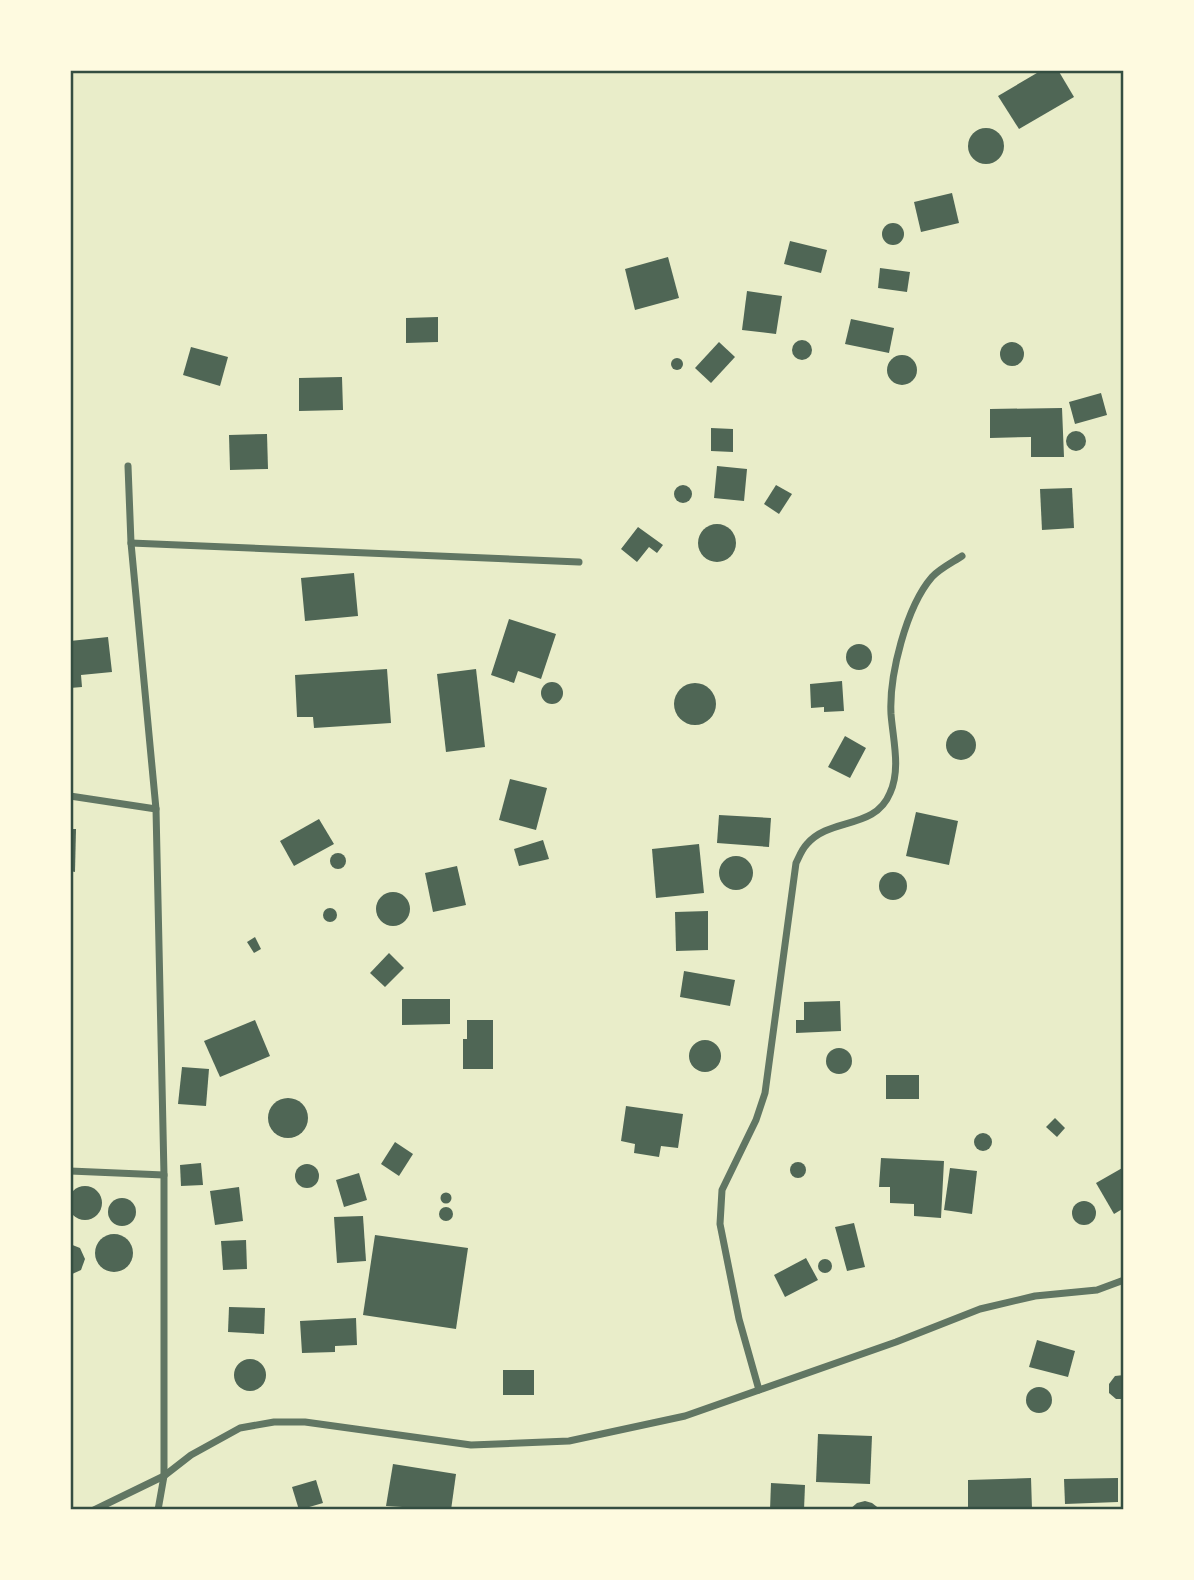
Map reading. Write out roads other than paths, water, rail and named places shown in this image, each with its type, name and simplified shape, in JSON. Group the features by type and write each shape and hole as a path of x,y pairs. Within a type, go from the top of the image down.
{"street":[{"path":"128,466 131,543 156,809 163,1175 163,1476 158,1510"},
{"path":"131,543 579,562"},
{"path":"759,1390 726,1261 720,1224 722,1190 756,1120 765,1093 796,863 807,843 827,831 872,815 883,807 892,791 896,769 891,711 892,685 901,644 912,612 932,577 962,556"},
{"path":"70,796 156,809"},
{"path":"70,1171 163,1175"},
{"path":"94,1510 163,1476 210,1443 240,1428 274,1422 305,1422 471,1445 569,1441 685,1416 980,1309 1035,1296 1097,1290 1124,1280"}]}
